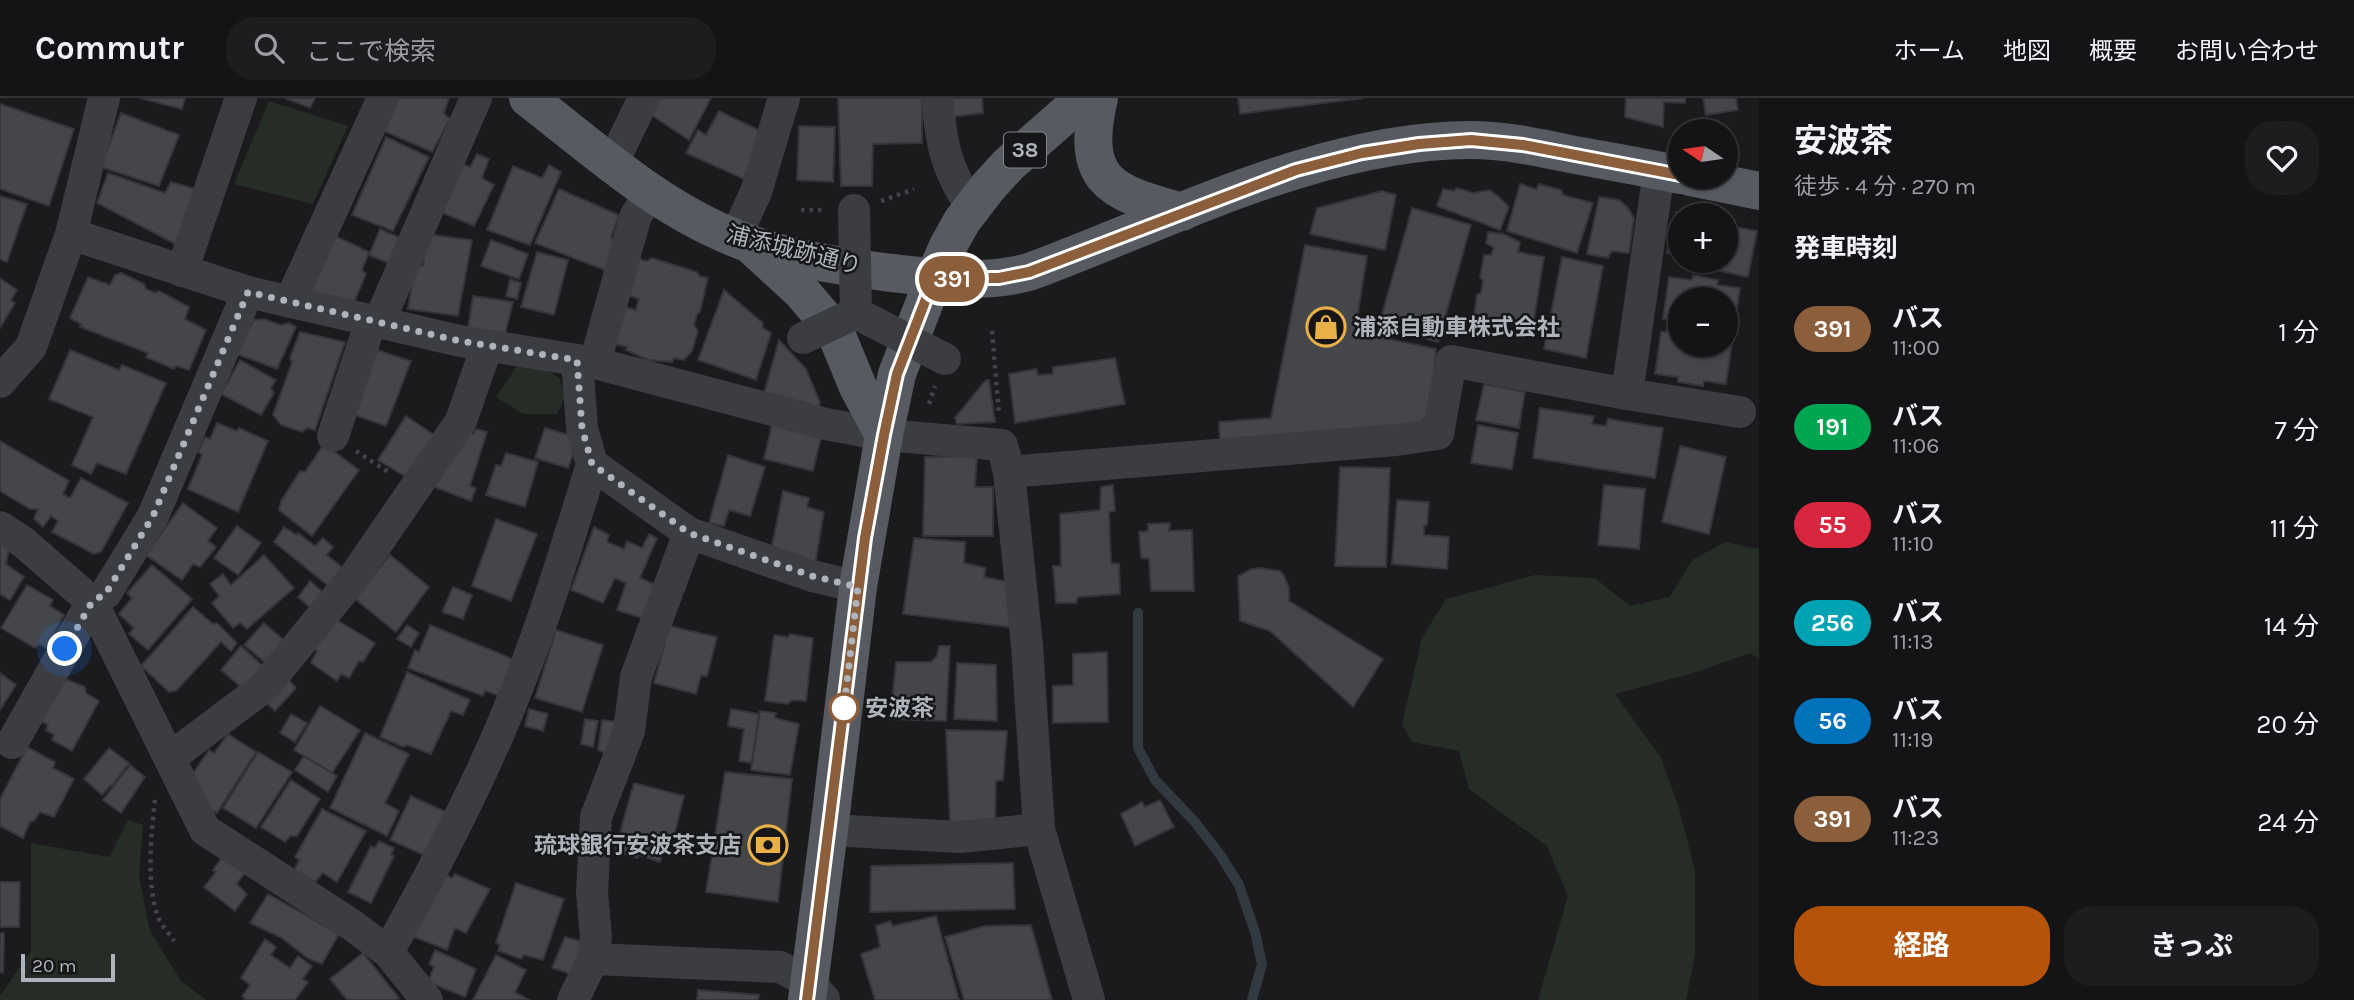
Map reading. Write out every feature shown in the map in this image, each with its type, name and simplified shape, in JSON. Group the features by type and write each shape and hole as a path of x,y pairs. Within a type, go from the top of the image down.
{"main road":[{"name":"浦添城跡通り","path":"528,98 651,193 687,216 742,241 810,259 934,278 999,278 1022,274 1296,170 1362,153 1419,144 1471,140 1523,145 1668,172"},
{"name":"38","path":"814,994 829,830 858,587 897,374 948,246 972,208 1008,165 1084,98"},
{"path":"1098,98 1093,142 1095,159 1104,176 1119,190 1136,199 1182,212"},
{"name":"浦添城跡通り","path":"1738,187 1759,191"},
{"path":"742,241 801,291 835,331 858,387 884,435"}],"street":[{"path":"0,382 31,347 71,234 104,98"},
{"path":"182,271 241,98"},
{"path":"290,302 383,98"},
{"path":"333,436 375,322 476,98"},
{"path":"612,163 644,98"},
{"path":"742,241 784,98"},
{"path":"937,98 941,144 945,157 972,208"},
{"path":"1627,394 1673,189"},
{"path":"388,952 441,856 494,743 551,598 592,464 582,428 586,361 636,215 651,193"},
{"path":"854,210 856,313"},
{"path":"71,234 248,292 487,345 586,361 826,424 1006,458 1382,441 1438,434 1451,360 1627,394 1740,412"},
{"path":"12,743 92,602 106,593 153,516 248,292"},
{"path":"803,338 856,313"},
{"path":"856,313 945,359"},
{"path":"171,757 264,687 354,577 461,421 487,345"},
{"path":"1006,458 1027,645 1039,829 1089,1000"},
{"path":"592,464 689,533 812,576 858,587"},
{"path":"0,527 23,542 92,602 205,830 352,925 388,952 427,1000"},
{"path":"573,1000 593,959 596,937 592,892 596,817 629,731 636,677 689,533"},
{"path":"829,830 960,837 1039,829"},
{"path":"593,959 780,967 814,994"}],"path":[{"path":"992,331 1006,458"},
{"path":"333,436 415,489"},
{"path":"171,757 155,795 151,835 153,887 159,919 174,940"}],"shaded area":[{"path":"269,101 348,126 313,204 234,184"},
{"path":"517,366 549,366 550,372 559,378 565,397 557,414 523,414 496,397"},
{"path":"1725,542 1759,549 1759,659 1750,653 1693,673 1615,694 1661,758 1679,808 1695,871 1695,954 1686,1000 1538,1000 1568,896 1547,846 1469,789 1459,751 1412,742 1402,724 1422,638 1446,599 1535,575 1595,578 1630,606 1670,597 1692,560"},
{"path":"128,820 143,825 139,876 150,931 181,981 206,1000 0,1000 0,996 31,951 31,843 109,857"}],"building":[{"path":"140,98 185,98 182,109"},
{"path":"285,98 315,98 310,108"},
{"path":"392,98 449,98 444,113 450,119 432,152 377,128"},
{"path":"659,98 711,98 689,140 651,115"},
{"path":"838,98 922,98 922,143 873,144 872,186 841,186"},
{"path":"948,98 982,98 983,113 951,117"},
{"path":"1238,98 1363,98 1240,114"},
{"path":"1626,98 1685,98 1685,103 1664,102 1663,127 1625,117"},
{"path":"1703,98 1736,98 1738,110 1706,115"},
{"path":"0,104 74,129 49,206 0,189"},
{"path":"719,111 765,133 744,179 686,153 698,130 706,135"},
{"path":"121,113 179,135 159,186 101,167"},
{"path":"799,126 835,127 833,182 797,180"},
{"path":"386,137 429,157 393,231 352,215"},
{"path":"477,154 489,159 482,178 494,185 474,226 436,210 458,162 470,167"},
{"path":"549,165 561,172 530,245 487,230 513,166 542,178"},
{"path":"108,173 165,193 171,182 195,189 179,246 97,203"},
{"path":"1520,184 1536,189 1539,184 1561,190 1563,195 1593,203 1577,253 1507,231"},
{"path":"1457,188 1473,193 1490,190 1499,197 1509,207 1500,230 1437,206 1443,189 1454,191"},
{"path":"559,189 619,215 611,238 619,241 607,271 535,243"},
{"path":"1382,191 1396,195 1385,250 1310,234 1317,208"},
{"path":"0,196 27,204 7,262 0,259"},
{"path":"1599,197 1619,200 1634,218 1629,253 1611,251 1608,258 1587,254"},
{"path":"1412,208 1471,225 1438,342 1379,325"},
{"path":"1738,227 1757,231 1748,277 1730,273 1738,273"},
{"path":"380,229 405,240 393,265 369,255"},
{"path":"327,232 369,252 362,270 366,274 351,310 303,288"},
{"path":"1488,232 1503,234 1520,242 1518,252 1544,257 1533,325 1511,324 1474,315 1477,295 1481,293 1483,280 1480,278 1484,255 1491,255 1494,248 1486,243"},
{"path":"433,235 472,240 458,316 408,309 414,270 423,265 424,253"},
{"path":"491,240 528,254 519,279 481,266"},
{"path":"1305,245 1367,256 1355,332 1436,349 1431,412 1413,429 1220,441 1219,422 1271,418"},
{"path":"537,252 568,260 554,315 521,307"},
{"path":"1562,257 1603,266 1586,358 1544,349"},
{"path":"652,258 708,278 694,325 698,331 692,351 684,360 648,360 626,350 627,347 615,344 625,307 636,310 639,299 628,295 638,259 647,261"},
{"path":"121,273 144,284 146,289 155,293 159,291 189,307 185,319 206,330 189,370 176,366 174,369 146,357 148,353 80,327 81,324 70,318 88,277 110,285 115,275"},
{"path":"1693,275 1718,280 1717,285 1732,287 1668,287 1668,320 1663,319 1669,277 1692,280"},
{"path":"0,278 17,290 11,300 15,303 0,328"},
{"path":"510,279 521,283 517,299 506,296"},
{"path":"724,290 771,333 756,380 698,360"},
{"path":"473,296 513,302 505,334 468,329"},
{"path":"264,319 280,325 289,323 296,327 277,369 234,353 254,320"},
{"path":"1668,324 1668,357 1730,357 1726,384 1704,381 1703,386 1678,382 1678,377 1655,374 1661,332 1666,332"},
{"path":"300,332 345,342 315,430 307,428 302,432 281,425 273,415"},
{"path":"779,340 806,369 820,402 818,411 763,397"},
{"path":"368,347 411,361 386,426 346,412"},
{"path":"70,350 119,370 122,365 166,383 126,474 97,463 91,474 72,465 93,417 49,399"},
{"path":"1115,358 1125,404 1015,423 1009,374 1036,369 1038,375 1053,374 1053,367"},
{"path":"240,360 276,380 271,388 274,393 261,415 221,394"},
{"path":"989,380 995,422 957,424 955,418 985,381"},
{"path":"1484,384 1525,392 1519,428 1476,420"},
{"path":"1540,408 1594,416 1592,424 1606,426 1608,419 1663,428 1655,478 1533,458"},
{"path":"406,416 437,437 411,480 378,460"},
{"path":"217,423 237,431 239,428 268,441 238,512 188,489 202,455 198,452 205,437 210,439"},
{"path":"772,424 821,438 813,471 764,459"},
{"path":"1478,425 1518,433 1512,469 1471,463"},
{"path":"545,428 579,438 568,468 535,458"},
{"path":"476,429 487,432 470,486 476,488 471,501 434,487 469,432 473,434"},
{"path":"0,441 69,481 63,494 70,498 81,478 128,503 101,552 94,554 52,532 58,521 51,516 43,527 34,519 38,509 30,509 0,491"},
{"path":"324,444 359,470 312,536 279,510 281,501 300,471 305,472"},
{"path":"1680,446 1726,457 1709,534 1662,522"},
{"path":"506,453 538,462 525,507 486,495 496,465 501,466"},
{"path":"728,455 765,467 750,516 729,510 724,526 709,523"},
{"path":"977,456 975,487 993,487 993,536 923,536 925,457"},
{"path":"1340,467 1390,468 1386,567 1335,566"},
{"path":"1113,485 1115,511 1109,512 1111,563 1119,564 1120,594 1078,597 1076,603 1056,603 1053,566 1061,566 1060,514 1100,510 1101,487"},
{"path":"1604,485 1645,489 1639,549 1598,545"},
{"path":"783,491 809,498 807,507 824,512 815,565 770,556"},
{"path":"1397,500 1429,502 1424,535 1449,537 1447,569 1392,564"},
{"path":"183,503 217,528 208,541 216,547 200,567 193,564 182,580 146,555"},
{"path":"496,519 537,534 511,601 472,586"},
{"path":"1170,523 1169,531 1192,530 1194,591 1151,591 1149,559 1141,558 1139,532 1148,531 1148,524"},
{"path":"237,526 261,543 238,575 214,558"},
{"path":"284,527 297,535 298,533 315,546 323,538 333,547 327,555 345,570 330,587 274,542"},
{"path":"594,527 609,535 607,542 624,549 627,541 642,548 649,534 657,538 640,578 659,586 645,619 617,610 626,583 615,578 603,603 571,590"},
{"path":"914,538 965,542 964,563 986,568 984,577 1009,582 1010,627 903,614"},
{"path":"0,544 9,549 6,564 24,577 10,600 0,594"},
{"path":"264,555 294,588 247,629 240,623 233,628 212,603 219,596 210,584 223,574 231,585"},
{"path":"390,555 429,587 396,632 354,598"},
{"path":"152,565 192,599 148,650 129,634 134,628 119,614 132,598 127,593"},
{"path":"1261,568 1280,571 1289,588 1289,601 1383,659 1353,707 1270,631 1240,621 1238,576"},
{"path":"310,581 326,595 313,610 298,597"},
{"path":"27,585 53,600 50,606 64,615 46,648 39,644 35,648 1,628"},
{"path":"453,587 472,595 463,619 442,612"},
{"path":"193,607 213,624 217,623 237,643 231,651 221,642 176,691 169,692 141,666"},
{"path":"335,619 375,643 363,662 359,661 349,678 341,674 337,681 311,663 317,651 314,649"},
{"path":"264,623 285,641 267,664 244,645"},
{"path":"407,625 419,633 411,647 397,639"},
{"path":"430,625 515,660 500,696 485,691 483,696 408,668 415,650 419,652"},
{"path":"669,626 717,637 707,676 701,676 696,694 654,683"},
{"path":"556,630 603,645 582,712 535,698"},
{"path":"790,634 813,638 806,701 792,700 788,704 765,701 774,635 788,637"},
{"path":"241,646 264,667 243,689 221,670"},
{"path":"939,646 950,646 946,721 890,719 896,662 931,662 937,656"},
{"path":"1107,652 1108,722 1053,723 1053,686 1073,685 1073,654"},
{"path":"957,663 996,665 997,721 954,719"},
{"path":"407,672 470,700 463,715 451,711 431,754 407,745 403,747 380,737"},
{"path":"0,673 16,685 0,710"},
{"path":"284,675 296,688 275,711 261,698"},
{"path":"63,678 85,687 86,693 99,701 72,751 52,740 54,735 46,730 48,725 39,720"},
{"path":"320,706 360,730 332,773 294,750"},
{"path":"529,709 548,714 543,731 525,726"},
{"path":"731,709 759,714 752,763 739,761 744,729 728,726"},
{"path":"760,711 776,713 775,718 799,724 790,775 751,770"},
{"path":"291,714 307,723 295,742 280,733"},
{"path":"585,719 598,721 593,747 581,744"},
{"path":"602,720 618,722 612,756 598,750"},
{"path":"946,730 1007,731 1003,780 996,781 995,822 950,822"},
{"path":"365,733 409,754 385,803 399,811 387,836 330,808"},
{"path":"228,734 256,752 217,813 199,803 189,779 209,750 214,753"},
{"path":"27,747 55,762 53,768 74,779 54,817 40,812 34,821 30,822 23,838 0,826 0,799"},
{"path":"109,748 129,763 102,795 84,779"},
{"path":"258,752 292,772 256,828 223,808"},
{"path":"304,756 337,776 328,792 295,770"},
{"path":"130,765 145,777 121,813 103,800"},
{"path":"725,772 792,779 778,902 706,892"},
{"path":"291,780 320,799 297,836 290,836 285,842 261,827"},
{"path":"634,783 684,796 674,837 668,835 660,862 615,850"},
{"path":"411,796 446,812 426,856 390,840"},
{"path":"1160,800 1174,827 1135,846 1121,814 1142,802 1145,807"},
{"path":"322,809 366,831 337,882 323,873 315,882 294,870 299,860 295,857"},
{"path":"379,841 394,848 391,855 394,856 371,903 348,892 371,846 375,848"},
{"path":"224,855 245,872 237,884 247,894 235,911 204,887 216,872 213,870"},
{"path":"1013,863 1015,909 870,912 871,866"},
{"path":"444,874 452,878 455,874 490,889 466,933 455,928 447,950 412,936"},
{"path":"0,882 20,882 19,927 0,927"},
{"path":"516,883 564,899 543,960 524,955 521,959 498,951 500,945 496,943"},
{"path":"268,894 339,934 322,964 307,958 282,938 250,923"},
{"path":"936,916 959,1000 875,1000 861,954 880,947 876,926 890,921 893,926"},
{"path":"1031,925 1052,1000 964,1000 945,937 985,926"},
{"path":"0,933 4,933 3,973 0,972"},
{"path":"565,937 587,943 574,975 552,968"},
{"path":"265,939 276,947 271,955 290,968 298,956 312,966 303,979 308,982 295,1000 244,1000 242,996 250,985 241,978"},
{"path":"435,950 476,969 465,997 428,982 434,967 429,964"},
{"path":"363,953 399,998 397,1000 347,1000 330,979"},
{"path":"496,955 526,970 515,992 529,1000 473,1000"},
{"path":"698,990 759,995 758,1000 697,1000"}],"waterway":[{"path":"1138,613 1138,748 1155,780 1194,821 1239,885 1255,932 1262,964 1252,1000"}],"bus line":[{"name":"391","path":"807,1000 865,538 897,374 934,278 999,278 1029,272 1296,170 1362,153 1419,144 1471,140 1523,145 1668,173"}],"place":[{"name":"浦添自動車株式会社","path":"1326,327"},
{"name":"安波茶","path":"844,708"},
{"name":"琉球銀行安波茶支店","path":"768,845"}],"route":[{"path":"65,649 92,602 106,593 153,516 248,292 460,341 577,360 582,428 592,464 689,533 812,576 858,587 844,708"}]}
